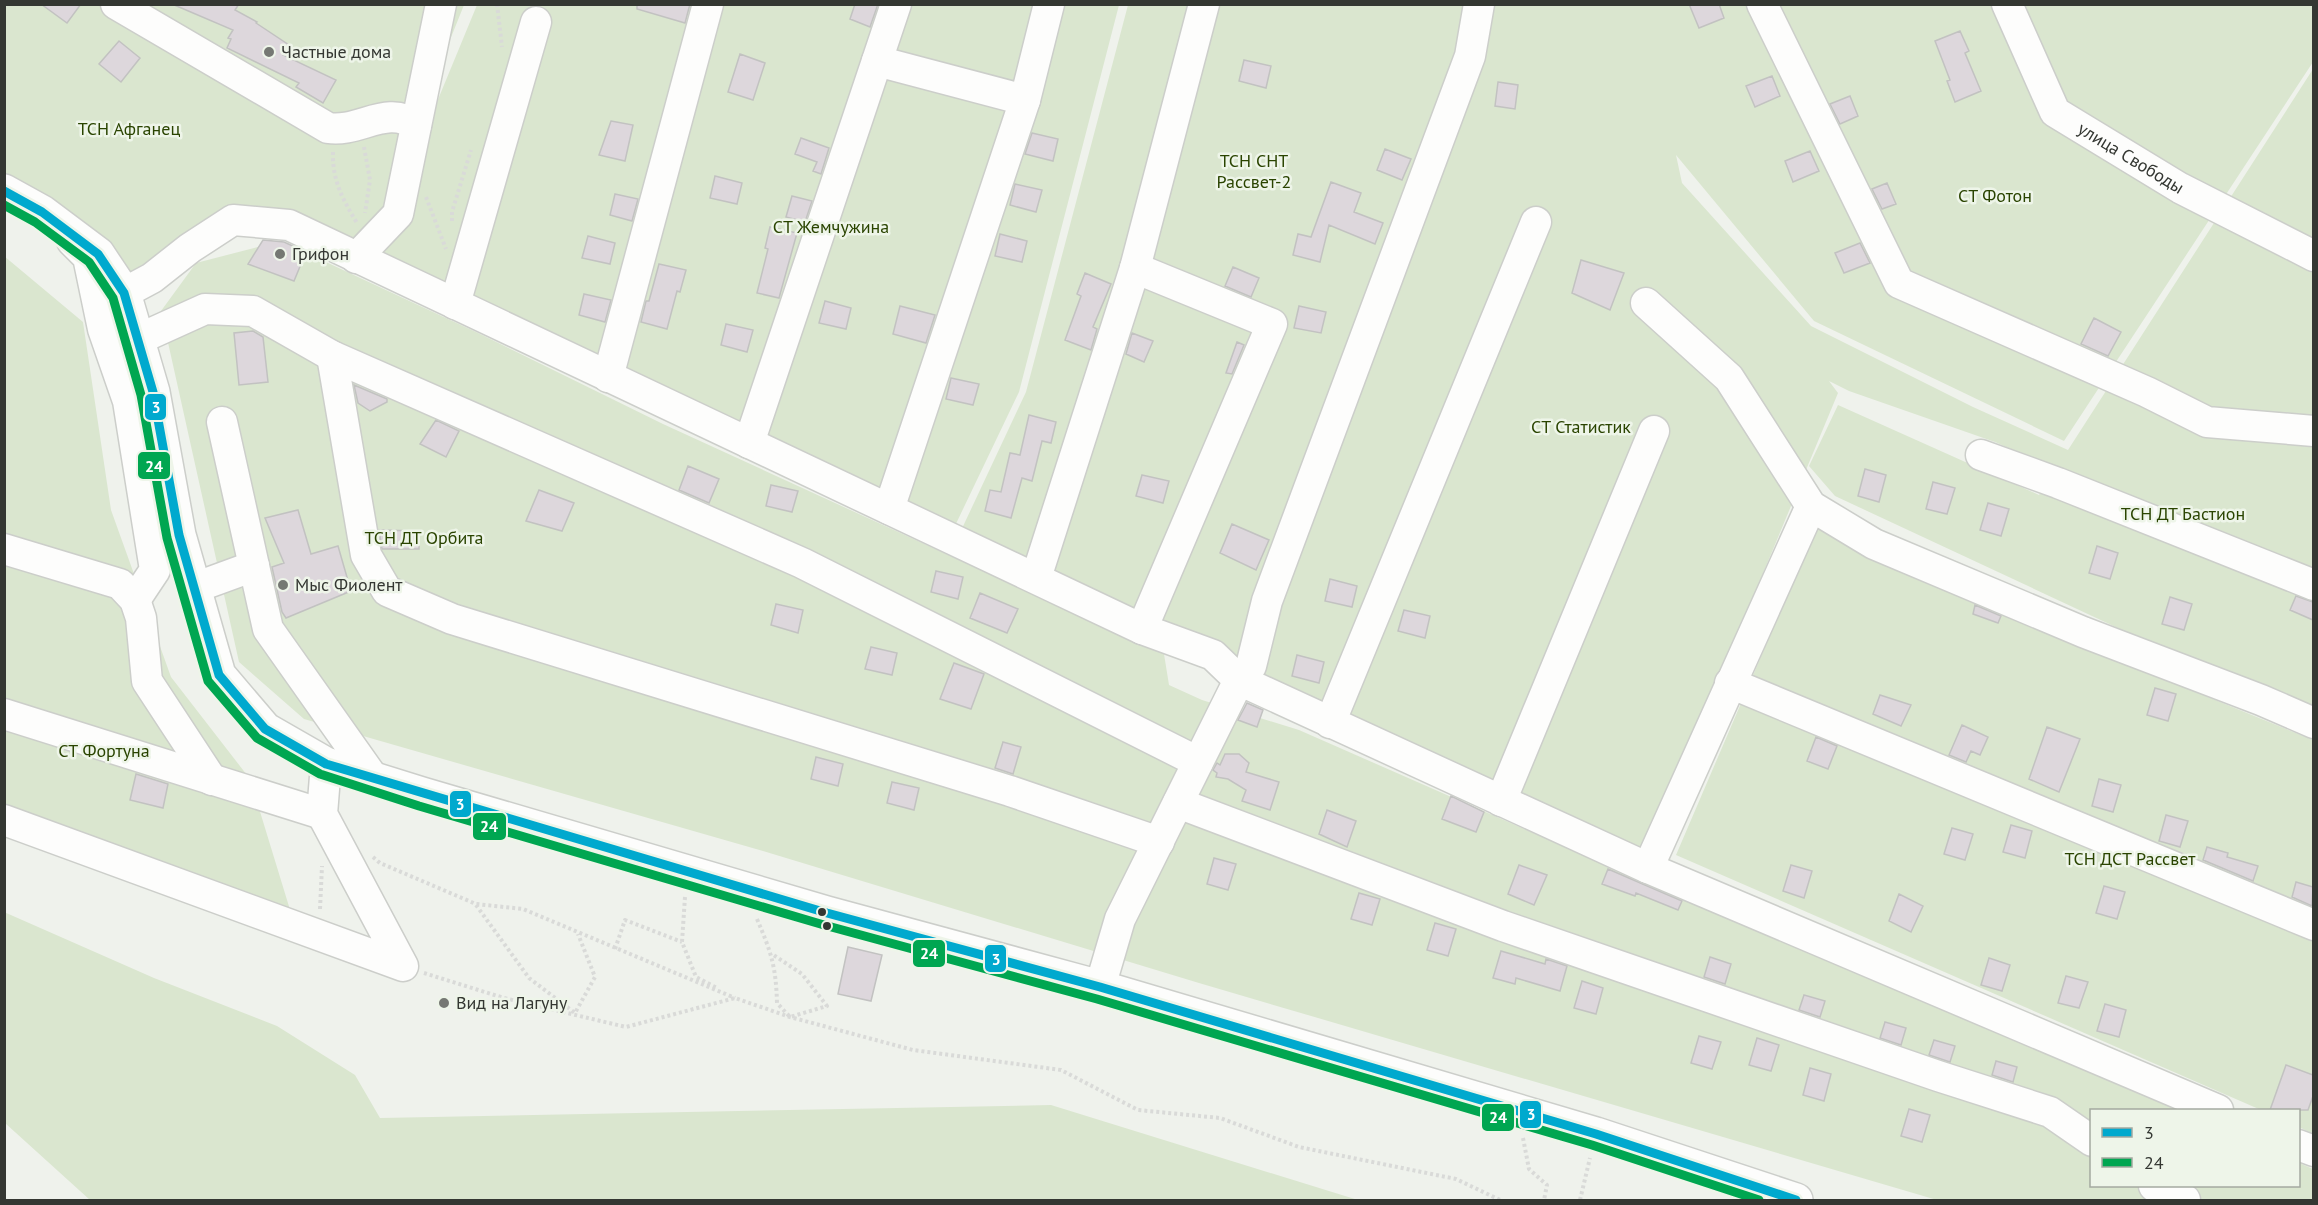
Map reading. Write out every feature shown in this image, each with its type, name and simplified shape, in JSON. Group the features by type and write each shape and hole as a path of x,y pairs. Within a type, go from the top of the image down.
{"main road":[{"path":"4,191 42,212 98,254 124,293 153,393 179,535 219,675 265,729 326,764 744,888 1100,987 1596,1134 1796,1200"}],"street":[{"path":"116,4 328,128 348,127 383,117 402,119 416,125"},
{"path":"356,258 398,214 441,4"},
{"path":"608,376 708,4"},
{"path":"749,443 896,4"},
{"path":"889,509 1025,100 1049,4"},
{"path":"1036,578 1135,268 1204,4"},
{"path":"1100,987 1120,919 1239,680 1251,666 1267,601 1470,56 1479,4"},
{"path":"1762,4 1899,283 2147,392 2206,422 2313,431"},
{"name":"улица Свободы","path":"2007,4 2055,112 2180,188 2313,256"},
{"path":"455,304 536,22"},
{"path":"877,61 1025,100"},
{"path":"42,212 88,257 103,329 128,401 155,570 135,600"},
{"path":"124,293 152,278 190,248 233,220 289,225 1142,629 1213,655 1239,680 1330,723 1648,868 2216,1109"},
{"path":"1330,723 1536,222"},
{"path":"1135,268 1272,324 1142,629"},
{"path":"1646,303 1729,378 1810,506 1874,544 2083,632 2261,700 2313,723"},
{"path":"141,338 205,309 253,311 332,356 802,563 1198,762"},
{"path":"332,356 366,555 387,591 452,620 1010,791 1159,842"},
{"path":"222,422 268,629 374,779"},
{"path":"1501,801 1654,431"},
{"path":"1981,455 2058,483 2313,585"},
{"path":"1648,868 1810,506"},
{"path":"4,549 120,584 135,600 141,618 147,681 212,780"},
{"path":"195,588 254,566"},
{"path":"1730,683 2313,925"},
{"path":"4,714 322,814"},
{"path":"326,764 322,814 403,966"},
{"path":"1178,803 1503,926 1915,1068 2050,1112 2090,1140"},
{"path":"4,820 403,966"},
{"path":"2158,1187 2184,1200"}],"path":[{"path":"348,127 365,161 370,180 361,228 342,198 335,180 333,160 348,127"},
{"path":"407,169 414,171 436,220 447,253"},
{"path":"372,856 380,863 476,904 523,909 735,998 790,1017 913,1050 1061,1070 1138,1110 1220,1118 1299,1147 1456,1179 1500,1200"},
{"path":"319,912 322,858"},
{"path":"686,888 682,942 696,976 735,998"},
{"path":"744,888 772,954 777,1003 790,1017"},
{"path":"476,904 529,978 575,1013"},
{"path":"615,949 625,920 682,942"},
{"path":"575,1013 596,977 578,934"},
{"path":"772,954 802,974 827,1006 790,1017"},
{"path":"403,966 504,998 575,1013 626,1027 735,998"},
{"path":"1519,1112 1529,1169 1547,1185 1544,1200"},
{"path":"1580,1200 1596,1134"}],"green space":[{"name":"ТСН Афганец","path":"4,5 464,5 378,219 356,246 275,209 127,283 5,206"},
{"name":"СТ Жемчужина","path":"477,5 1119,5 1019,392 953,530 373,257"},
{"name":"ТСН СНТ Рассвет-2","path":"1128,5 1485,5 1250,667 958,537 1026,392"},
{"path":"1491,5 2313,5 2313,62 2064,441 1814,321 1676,155 1682,183 1811,326 1973,407 2068,450 2313,69 2313,710 2165,650 1835,496 1809,466 1838,405 2039,495 2056,469 1995,442 1849,391 1829,381 1838,393 1645,857 1256,679"},
{"name":"ТСН ДТ Орбита","path":"281,241 478,333 663,424 1164,654 1169,685 1202,700 1299,730 1704,908 2175,1109 2090,1109 2090,1187 2300,1187 2300,1163 2313,1169 2313,1200 1937,1200 1199,983 763,851 304,719 239,662 161,311 196,263"},
{"name":"СТ Фортуна","path":"4,256 83,322 111,510 171,677 250,779 291,913 5,825"},
{"name":"ТСН ДСТ Рассвет","path":"1817,526 1946,590 2313,740 2313,1134 2300,1128 2300,1109 2259,1109 1676,855"},
{"path":"4,912 154,978 277,1026 355,1075 380,1118 1051,1105 1358,1200 90,1200 5,1123"}],"building":[{"path":"41,4 81,4 67,23"},
{"path":"172,4 239,4 235,10 257,22 289,45 283,55 336,80 323,103 296,87 299,83 227,48 231,39 228,38 233,30"},
{"path":"637,4 690,4 685,23 637,9"},
{"path":"855,4 878,4 870,27 850,19"},
{"path":"1689,4 1719,4 1724,18 1699,28"},
{"path":"1960,31 1969,51 1965,53 1981,91 1955,102 1947,81 1950,80 1935,41"},
{"path":"119,41 140,58 121,82 99,64"},
{"path":"740,54 765,63 753,100 728,92"},
{"path":"1244,60 1271,66 1266,88 1239,81"},
{"path":"1772,76 1780,96 1755,107 1746,86"},
{"path":"1498,82 1518,85 1515,109 1495,106"},
{"path":"1850,96 1858,116 1840,124 1830,104"},
{"path":"611,121 633,125 625,161 599,155"},
{"path":"1032,133 1058,139 1053,161 1025,154"},
{"path":"801,138 829,148 821,174 813,171 817,162 795,154"},
{"path":"1385,149 1411,159 1402,180 1377,170"},
{"path":"1810,151 1819,171 1793,182 1785,161"},
{"path":"715,176 742,183 737,204 710,198"},
{"path":"1331,182 1361,193 1354,212 1383,223 1375,244 1329,225 1320,262 1293,255 1298,234 1311,237"},
{"path":"1887,183 1896,204 1882,209 1872,189"},
{"path":"1015,184 1042,190 1036,212 1010,205"},
{"path":"615,194 638,199 632,221 610,215"},
{"path":"792,196 812,201 805,222 786,217"},
{"path":"770,227 797,233 779,298 757,293 768,249 765,248"},
{"path":"1000,234 1027,241 1022,262 995,256"},
{"path":"588,236 615,243 610,264 582,258"},
{"name":"Грифон","path":"263,240 284,242 306,252 294,281 248,264"},
{"path":"1860,243 1870,263 1844,273 1835,253"},
{"path":"1581,260 1624,273 1610,310 1572,293"},
{"path":"659,264 686,270 680,292 677,291 667,329 641,322"},
{"path":"1233,267 1259,278 1251,297 1225,286"},
{"path":"1085,273 1111,284 1093,327 1097,329 1091,350 1065,340 1081,296 1077,294"},
{"path":"584,294 611,300 605,322 579,315"},
{"path":"825,301 851,308 846,329 819,323"},
{"path":"900,306 935,315 926,343 893,334"},
{"path":"1299,306 1326,312 1321,333 1294,328"},
{"path":"2094,318 2121,332 2108,356 2081,344"},
{"path":"726,324 753,330 747,352 721,345"},
{"path":"253,331 263,337 268,382 239,385 234,333"},
{"path":"1132,333 1153,341 1144,362 1126,354"},
{"path":"1237,342 1244,345 1232,374 1226,373"},
{"path":"951,378 979,384 973,405 946,399"},
{"path":"354,385 387,399 387,402 370,411 358,403"},
{"path":"1029,415 1056,422 1051,443 1042,441 1032,481 1022,478 1011,518 985,511 990,490 1001,492 1010,453 1020,455"},
{"path":"436,420 459,431 446,457 420,444"},
{"path":"688,466 719,479 709,503 679,490"},
{"path":"1865,469 1886,475 1879,502 1858,496"},
{"path":"1142,475 1169,481 1163,503 1136,496"},
{"path":"1933,482 1955,488 1947,514 1926,509"},
{"path":"771,485 798,491 792,512 766,506"},
{"path":"539,490 574,503 562,531 526,521"},
{"path":"1988,503 2009,509 2001,536 1980,530"},
{"path":"298,510 311,554 338,546 351,591 286,618 282,612 272,567 284,563 265,518"},
{"path":"1232,524 1269,540 1256,570 1220,553"},
{"path":"379,530 419,531 419,549 382,549"},
{"path":"2097,546 2118,553 2110,579 2089,573"},
{"path":"936,571 963,577 958,599 931,592"},
{"path":"1330,579 1357,586 1352,607 1325,601"},
{"path":"980,593 1018,609 1007,633 970,618"},
{"path":"2296,596 2313,602 2313,620 2290,610"},
{"path":"2170,597 2192,604 2184,630 2162,624"},
{"path":"776,604 803,610 798,633 771,625"},
{"path":"1975,605 2001,616 1998,623 1973,614"},
{"path":"1404,610 1430,616 1425,638 1398,631"},
{"path":"871,647 897,653 892,675 865,669"},
{"path":"1297,655 1324,662 1319,683 1292,676"},
{"path":"954,663 984,674 971,709 940,699"},
{"path":"2155,688 2176,694 2168,721 2147,715"},
{"path":"1880,695 1911,705 1901,726 1873,714"},
{"path":"1247,703 1263,710 1257,727 1238,720"},
{"path":"1962,725 1988,737 1980,755 1971,751 1966,762 1949,755"},
{"path":"2047,727 2080,739 2059,792 2029,779"},
{"path":"1816,737 1837,746 1828,769 1807,761"},
{"path":"1003,742 1021,747 1013,774 995,768"},
{"path":"1225,754 1239,754 1249,763 1246,772 1279,782 1270,810 1242,801 1246,790 1228,779 1216,777 1217,773 1213,770 1217,763 1220,765"},
{"path":"816,757 843,764 838,786 811,779"},
{"path":"136,774 168,784 163,808 130,800"},
{"path":"2099,779 2121,785 2113,812 2092,806"},
{"path":"892,782 919,788 914,810 887,803"},
{"path":"1451,796 1484,812 1476,832 1442,819"},
{"path":"1327,810 1356,821 1347,847 1319,834"},
{"path":"2166,815 2188,821 2180,847 2159,841"},
{"path":"2011,825 2032,831 2025,858 2003,852"},
{"path":"1952,828 1973,834 1965,860 1944,854"},
{"path":"2207,847 2228,853 2227,857 2258,866 2253,881 2203,860"},
{"path":"1214,858 1236,864 1228,890 1207,884"},
{"path":"1519,865 1547,875 1534,905 1508,894"},
{"path":"1791,865 1812,871 1804,898 1783,891"},
{"path":"1608,869 1682,901 1678,910 1636,893 1635,896 1602,884"},
{"path":"2296,882 2313,887 2312,906 2292,897"},
{"path":"2104,886 2125,892 2117,919 2096,913"},
{"path":"1359,893 1380,899 1372,925 1351,919"},
{"path":"1899,894 1923,906 1911,932 1889,921"},
{"path":"1435,923 1456,929 1448,956 1427,950"},
{"path":"848,947 882,955 871,1001 838,994"},
{"path":"1501,951 1545,964 1546,959 1567,966 1560,991 1516,978 1515,984 1493,978"},
{"path":"1710,957 1731,964 1725,984 1704,977"},
{"path":"1989,958 2010,965 2002,991 1981,985"},
{"path":"2066,976 2088,982 2079,1008 2058,1003"},
{"path":"1582,981 1603,988 1596,1014 1574,1008"},
{"path":"1804,995 1825,1001 1820,1017 1799,1010"},
{"path":"2105,1004 2126,1010 2119,1037 2097,1031"},
{"path":"1885,1022 1906,1028 1901,1045 1880,1038"},
{"path":"1699,1036 1721,1042 1712,1069 1691,1063"},
{"path":"1757,1038 1779,1045 1771,1071 1749,1065"},
{"path":"1934,1040 1955,1046 1950,1062 1929,1055"},
{"path":"1996,1061 2017,1067 2013,1082 1992,1075"},
{"path":"2286,1065 2313,1075 2313,1096 2308,1110 2270,1109"},
{"path":"1810,1068 1831,1074 1824,1101 1803,1095"},
{"path":"1909,1109 1930,1115 1922,1142 1901,1136"}],"transit line":[{"name":"3","path":"4,191 42,212 98,254 124,293 153,392 179,535 219,675 265,729 326,764 827,913 1100,987 1596,1134 1796,1200"},
{"name":"24","path":"4,205 35,222 89,262 113,298 141,395 167,538 208,681 257,738 320,774 419,806 824,925 1097,999 1592,1145 1759,1200"}],"place":[{"name":"Частные дома","path":"269,52"},
{"name":"Грифон","path":"280,254"},
{"name":"Мыс Фиолент","path":"283,585"},
{"name":"Вид на Лагуну","path":"444,1003"}],"park label":[{"name":"СТ Фотон","path":"1995,196"},
{"name":"СТ Статистик","path":"1581,427"},
{"name":"ТСН ДТ Бастион","path":"2183,514"}]}
